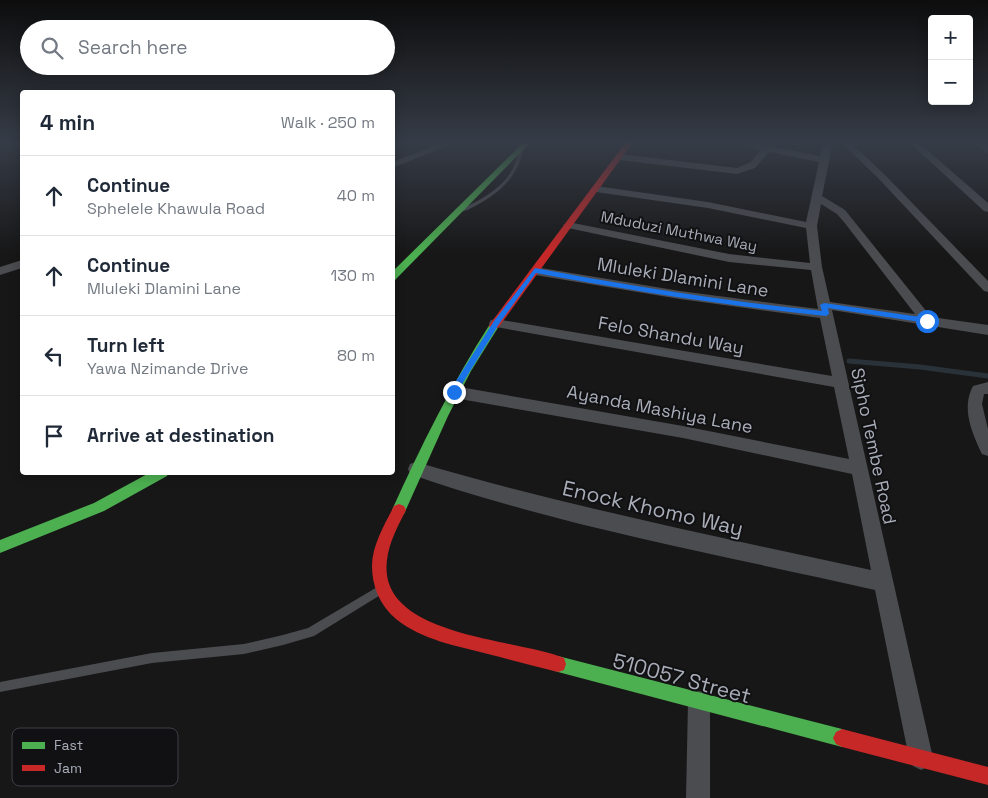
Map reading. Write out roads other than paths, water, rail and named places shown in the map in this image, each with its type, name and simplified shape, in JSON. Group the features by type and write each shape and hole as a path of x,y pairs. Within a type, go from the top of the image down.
{"street":[{"path":"395,275 491,179"},
{"path":"383,588 379,575 380,558 416,469 454,392 496,323 603,179"},
{"name":"Sipho Tembe Road","path":"820,179 811,226 816,267 921,758"},
{"path":"884,179 988,288"},
{"path":"955,179 988,209"},
{"path":"596,189 708,205 811,226"},
{"path":"816,197 841,212 927,321"},
{"name":"Mduduzi Muthwa Way","path":"568,225 729,258 816,267"},
{"path":"0,271 20,265"},
{"name":"Mluleki Dlamini Lane","path":"535,270 608,284 746,305 825,310 927,321 988,330"},
{"name":"Felo Shandu Way","path":"496,323 840,383"},
{"path":"988,388 978,390 974,397 974,408 988,449"},
{"name":"Ayanda Mashiya Lane","path":"454,392 683,432 859,468"},
{"name":"Enock Khomo Way","path":"416,469 504,496 619,524 883,582"},
{"path":"0,547 99,507 158,475"},
{"name":"510057 Street","path":"383,588 394,606 410,621 436,633 988,776"},
{"path":"698,798 699,702"}],"lane":[{"path":"0,687 152,658 244,649 283,640 310,632 383,588"}],"waterway":[{"path":"849,361 920,367 988,376"}]}
